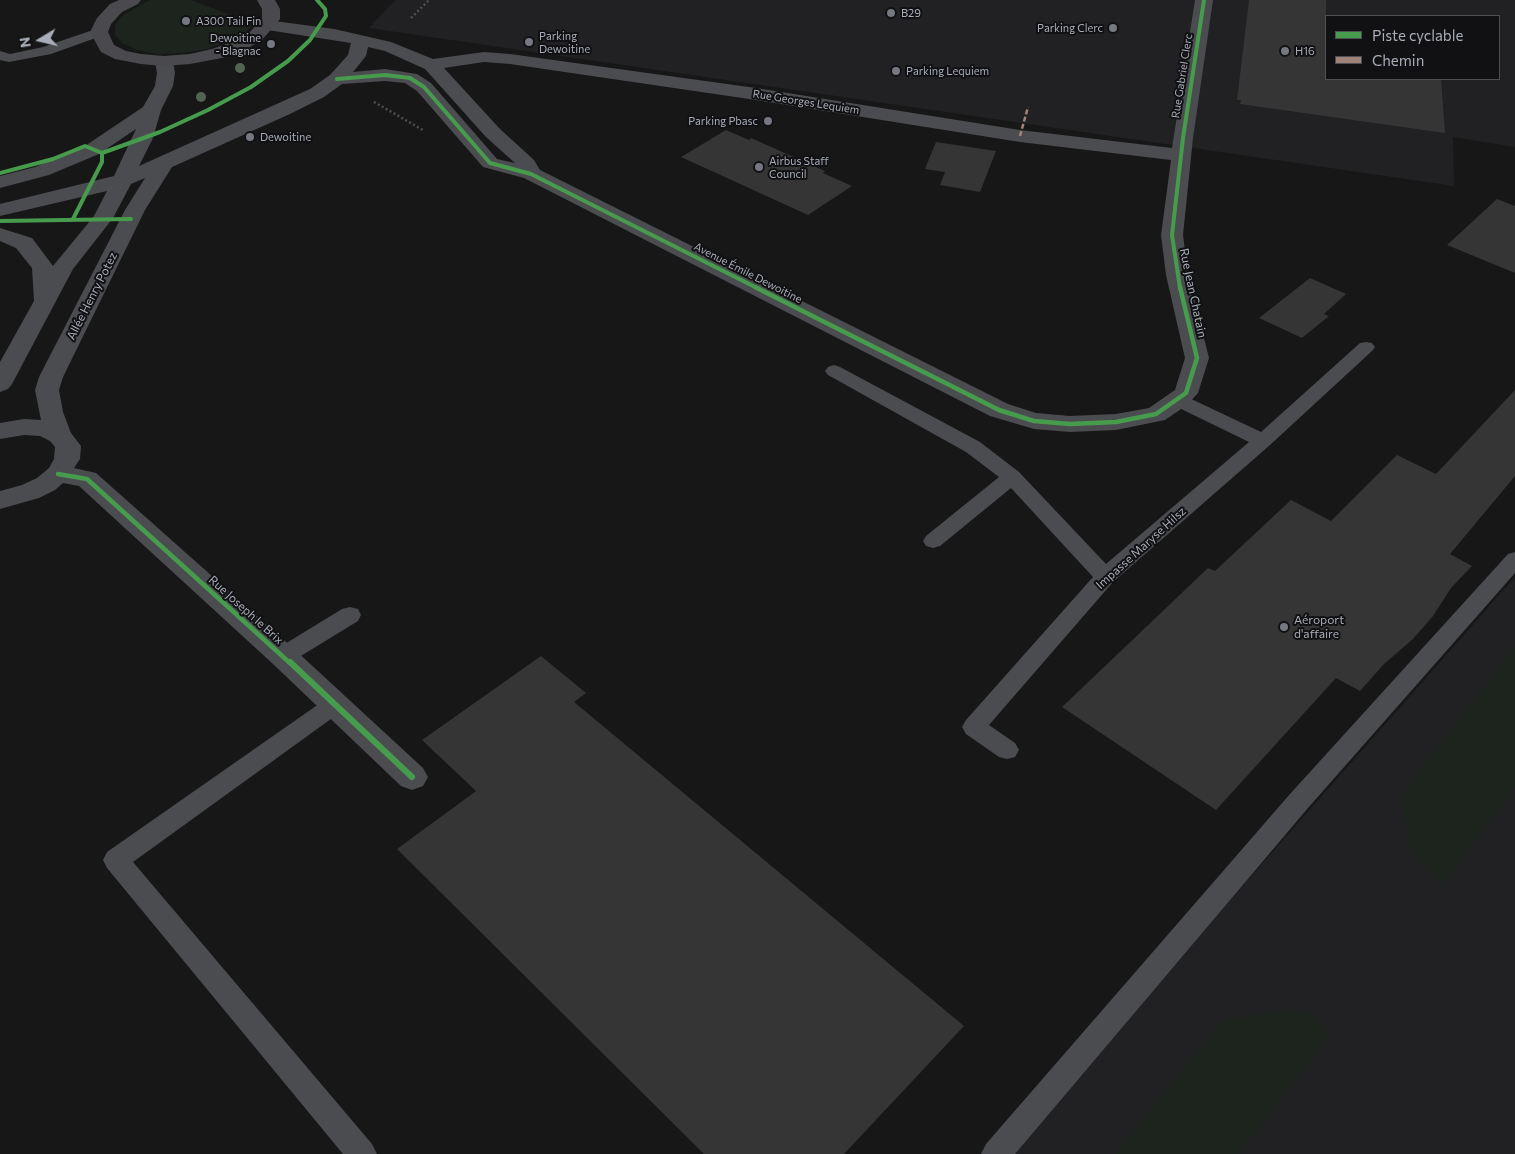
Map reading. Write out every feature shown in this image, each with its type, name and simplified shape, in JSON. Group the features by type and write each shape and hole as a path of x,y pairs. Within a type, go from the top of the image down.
{"main road":[{"path":"132,0 118,4 103,22 103,40 121,55 164,61 216,54 238,46 256,36 270,8"}],"street":[{"name":"Rue Gabriel Clerc","path":"1181,155 1204,0"},
{"name":"Avenue Émile Dewoitine","path":"270,8 334,34 391,47 431,65 493,133 527,164 531,174"},
{"path":"0,210 122,180 165,163 283,110 337,79 357,56 362,41"},
{"name":"Rue Georges Lequiem","path":"431,65 484,56 580,68 1020,136 1181,155"},
{"path":"0,384 64,267 102,218 122,180 143,138 151,110 164,86 166,73 164,61"},
{"name":"Avenue Émile Dewoitine","path":"337,79 385,75 410,78 424,87 490,163 531,174 999,410 1034,421 1070,424 1116,422 1156,414 1178,400"},
{"path":"0,182 42,171 92,150 151,110"},
{"name":"Rue Jean Chatain","path":"1178,400 1186,393 1197,358 1177,275 1172,235 1181,155"},
{"name":"Allée Henry Potez","path":"58,474 67,459 68,446 59,435 51,412 47,390 51,377 135,210 165,163"},
{"path":"0,234 24,243 44,267 45,302"},
{"path":"0,432 24,427 44,428 59,435"},
{"path":"0,500 30,492 46,484 58,474"},
{"name":"Rue Joseph le Brix","path":"58,474 87,480 283,656 412,778"}],"lane":[{"path":"0,55 10,58 103,40"},
{"name":"Impasse Maryse Hilsz","path":"1006,750 974,727 1105,577 1263,441 1366,347"},
{"path":"834,371 973,447 1012,477 1105,577"},
{"path":"1178,400 1263,441"},
{"path":"933,541 1012,477"},
{"path":"996,1154 1299,800 1515,559"},
{"path":"283,656 350,615"},
{"path":"334,704 116,860 362,1154"}],"path":[{"path":"411,18 429,0"}],"shaded area":[{"path":"150,0 191,0 254,24 244,34 207,49 157,54 137,50 122,43 115,35 115,25 123,15"},
{"path":"395,0 1515,0 1515,147 1453,137 1454,186 369,28"},
{"path":"1515,577 1515,1154 1006,1154"},
{"path":"1515,647 1515,787 1443,885 1411,850 1401,795"},
{"path":"1281,1011 1312,1013 1331,1034 1239,1154 1115,1154 1223,1020"}],"building":[{"name":"H16","path":"1249,0 1326,0 1325,80 1441,80 1445,133 1240,104 1241,100 1237,100"},
{"name":"Airbus Staff Council","path":"726,130 749,140 751,138 825,171 823,173 852,186 808,215 681,157"},
{"path":"936,142 996,151 980,192 940,185 945,172 925,169"},
{"path":"1497,199 1515,206 1515,273 1447,245"},
{"path":"1310,278 1346,294 1324,314 1329,316 1302,338 1259,318"},
{"name":"Aéroport d'affaire","path":"1515,390 1515,476 1450,554 1472,566 1451,588 1433,616 1413,639 1384,664 1360,691 1336,678 1216,810 1062,707 1208,568 1215,571 1291,500 1331,521 1397,455 1436,474"},
{"path":"541,656 586,693 574,702 964,1026 844,1154 704,1154 397,849 476,791 422,740"}],"marked path":[{"path":"1020,136 1028,107"}],"cycle path":[{"path":"0,173 53,159 85,146 102,153 160,132 208,110 251,87 288,61 310,40 326,16 325,9 317,0"},
{"path":"337,79 385,75 410,78 424,87 490,163 531,174 999,410 1034,421 1070,424 1116,422 1156,414 1178,400 1186,393 1197,358 1177,275 1172,235 1183,138 1204,0"},
{"path":"73,219 102,162 102,153"},
{"path":"0,221 131,219"},
{"path":"58,474 87,479 283,656 412,777"}],"place":[{"name":"B29","path":"891,13"},
{"name":"A300 Tail Fin","path":"186,21"},
{"name":"Parking Clerc","path":"1113,28"},
{"name":"Parking Dewoitine","path":"529,42"},
{"name":"Dewoitine - Blagnac","path":"271,44"},
{"name":"H16","path":"1285,51"},
{"name":"Parking Lequiem","path":"896,71"},
{"name":"Parking Pbasc","path":"768,121"},
{"name":"Dewoitine","path":"250,137"},
{"name":"Airbus Staff Council","path":"759,167"},
{"name":"Aéroport d'affaire","path":"1284,627"}]}
